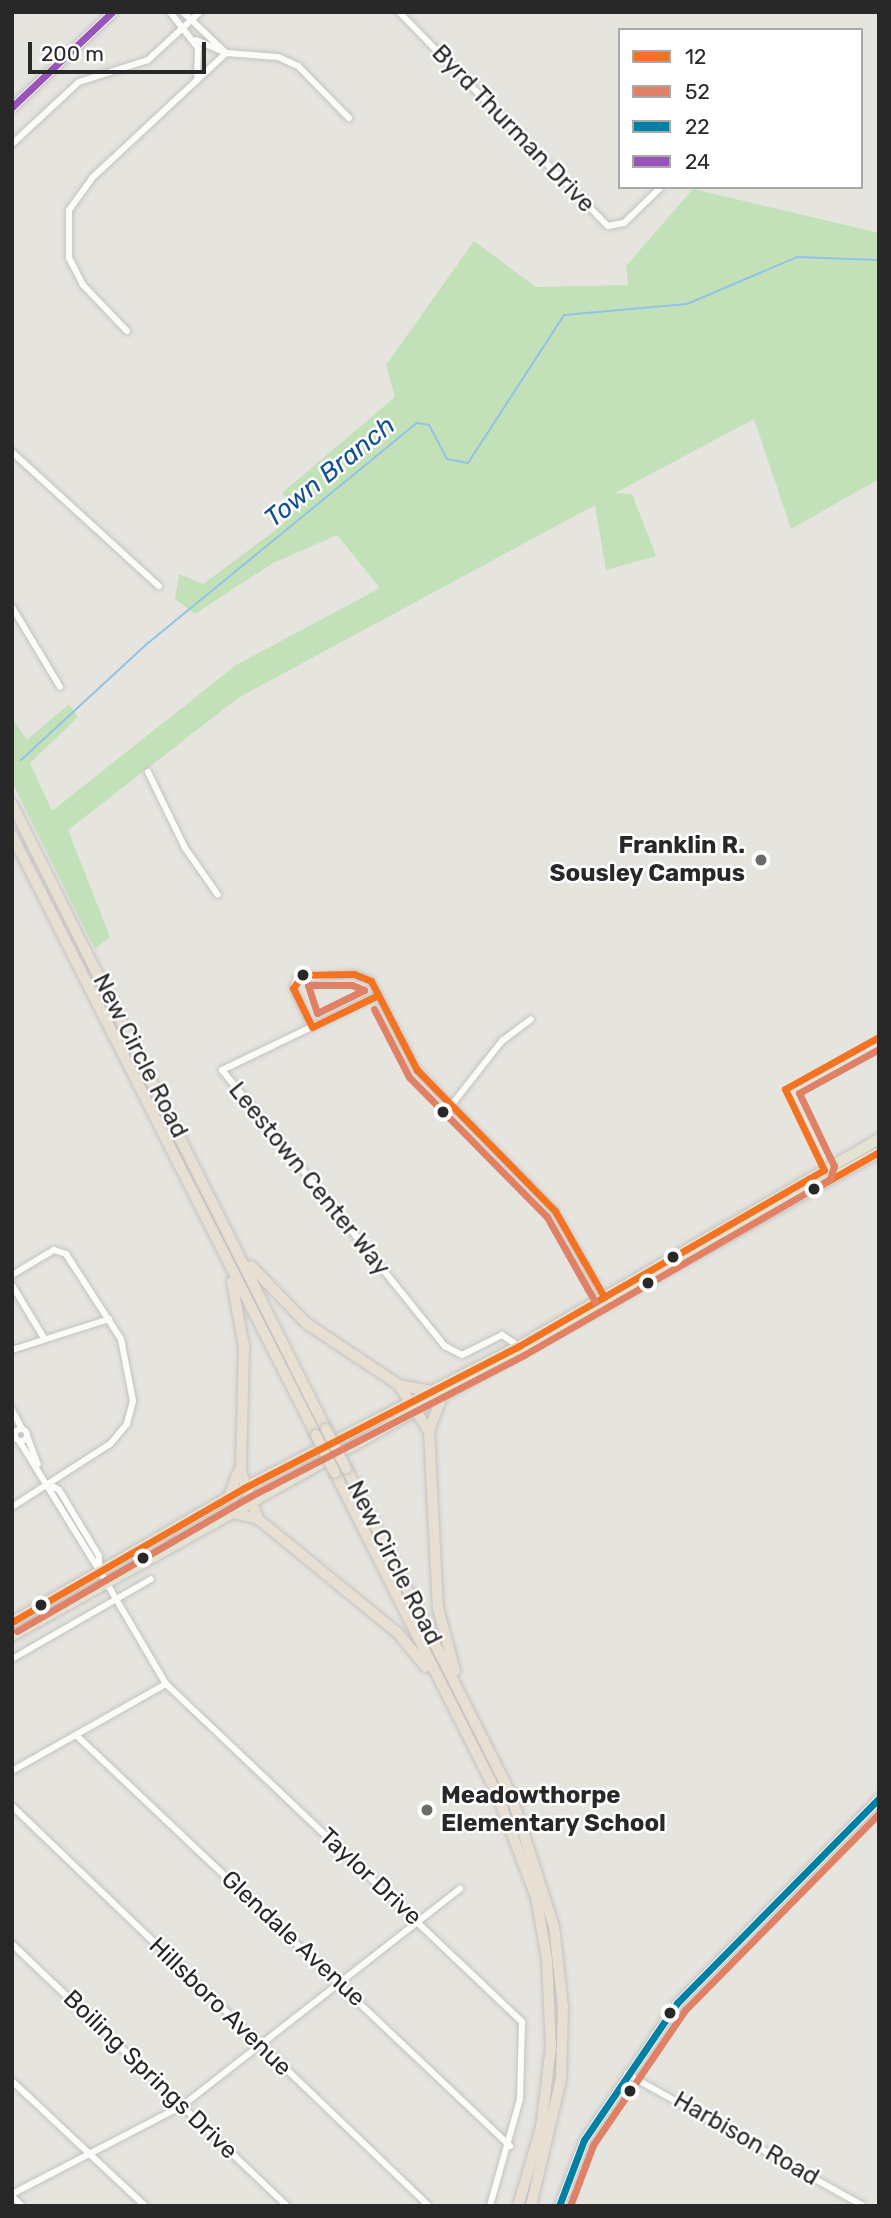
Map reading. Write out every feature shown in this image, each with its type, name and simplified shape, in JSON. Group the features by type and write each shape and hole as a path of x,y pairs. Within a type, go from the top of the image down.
{"highway":[{"name":"New Circle Road","path":"12,804 233,1241 321,1432 335,1473 517,1838 547,1959 547,2086 518,2206"},
{"name":"New Circle Road","path":"12,835 228,1263 321,1432 346,1468 472,1716 530,1840 559,1960 561,2079 531,2206"},
{"path":"233,1241 282,1304 399,1385 438,1397 429,1431 439,1623 472,1716"},
{"path":"228,1263 244,1346 241,1462 244,1489 258,1519 398,1633 463,1726"},
{"path":"399,1385 429,1431"},
{"path":"229,1497 241,1462"},
{"path":"230,1513 258,1519"}],"main road":[{"path":"12,1636 522,1350 607,1309 827,1175 879,1139"},
{"path":"522,1350 604,1297 827,1175 879,1152"},
{"path":"12,1622 244,1489 416,1409"}],"street":[{"path":"12,107 112,12"},
{"path":"170,12 193,38 201,60 197,78"},
{"path":"183,12 226,53"},
{"path":"12,144 79,82 148,60 200,12"},
{"name":"Byrd Thurman Drive","path":"400,12 586,205 616,226 659,189"},
{"path":"193,38 226,53 278,57 298,66 349,118"},
{"path":"127,331 74,271 66,244 69,210 77,193 226,53"},
{"path":"12,452 159,586"},
{"path":"12,607 60,687"},
{"path":"148,772 186,848 218,895"},
{"path":"312,1027 293,988 302,975 354,974 371,981 417,1070 450,1107 555,1211 604,1297 607,1309"},
{"name":"Leestown Center Way","path":"378,995 222,1070 445,1346 461,1355 502,1335 522,1350"},
{"path":"450,1107 502,1041 531,1019"},
{"path":"12,1275 62,1251 108,1319 131,1378 127,1424 110,1444 12,1507"},
{"path":"12,1285 44,1338"},
{"path":"12,1350 108,1319"},
{"path":"12,1410 20,1441 38,1464"},
{"path":"17,1431 27,1436 38,1464"},
{"path":"20,1441 27,1436"},
{"name":"Taylor Drive","path":"38,1464 166,1684 522,2022 524,2059 510,2146 490,2206"},
{"path":"12,1659 151,1579"},
{"path":"12,1771 166,1684"},
{"name":"Glendale Avenue","path":"76,1735 510,2146"},
{"path":"559,2206 584,2140 627,2074 696,1979 879,1798"},
{"name":"Hillsboro Avenue","path":"12,1807 429,2206"},
{"path":"22,2206 12,2195 182,2106 460,1889"},
{"name":"Boiling Springs Drive","path":"12,1944 287,2206"},
{"name":"Harbison Road","path":"627,2074 863,2206"},
{"path":"12,2081 145,2206"}],"green space":[{"path":"693,189 879,233 879,479 791,529 754,419 615,493 632,494 656,556 606,570 595,505 238,698 68,830 110,937 95,949 12,782 12,718 27,740 69,704 78,717 30,763 52,811 236,665 380,588 337,535 273,563 195,614 175,599 179,574 203,584 282,525 296,507 282,493 395,397 386,365 474,241 536,287 628,285 626,266"}],"waterway":[{"name":"Town Branch","path":"21,760 148,643 417,423 429,425 447,459 468,463 564,315 687,304 797,257 879,260"}],"transit line":[{"name":"24","path":"12,107 112,12"},
{"name":"12","path":"378,995 312,1027 293,988 302,975 354,974 371,981 417,1070 555,1211 604,1297"},
{"name":"52","path":"308,985 352,985 364,990 317,1013 308,985"},
{"name":"52","path":"374,1009 409,1077 547,1217 595,1302"},
{"name":"12","path":"12,1622 244,1488 519,1346 824,1170 785,1089 879,1037"},
{"name":"52","path":"17,1631 249,1497 524,1355 830,1179 834,1166 799,1093 879,1049"},
{"name":"12","path":"812,1190 879,1152"},
{"name":"22","path":"559,2206 584,2140 677,2003 879,1798"},
{"name":"52","path":"570,2206 593,2145 685,2010 879,1813"}],"place":[{"name":"Franklin R. Sousley Campus","path":"761,860"},
{"name":"Meadowthorpe Elementary School","path":"427,1810"}]}
